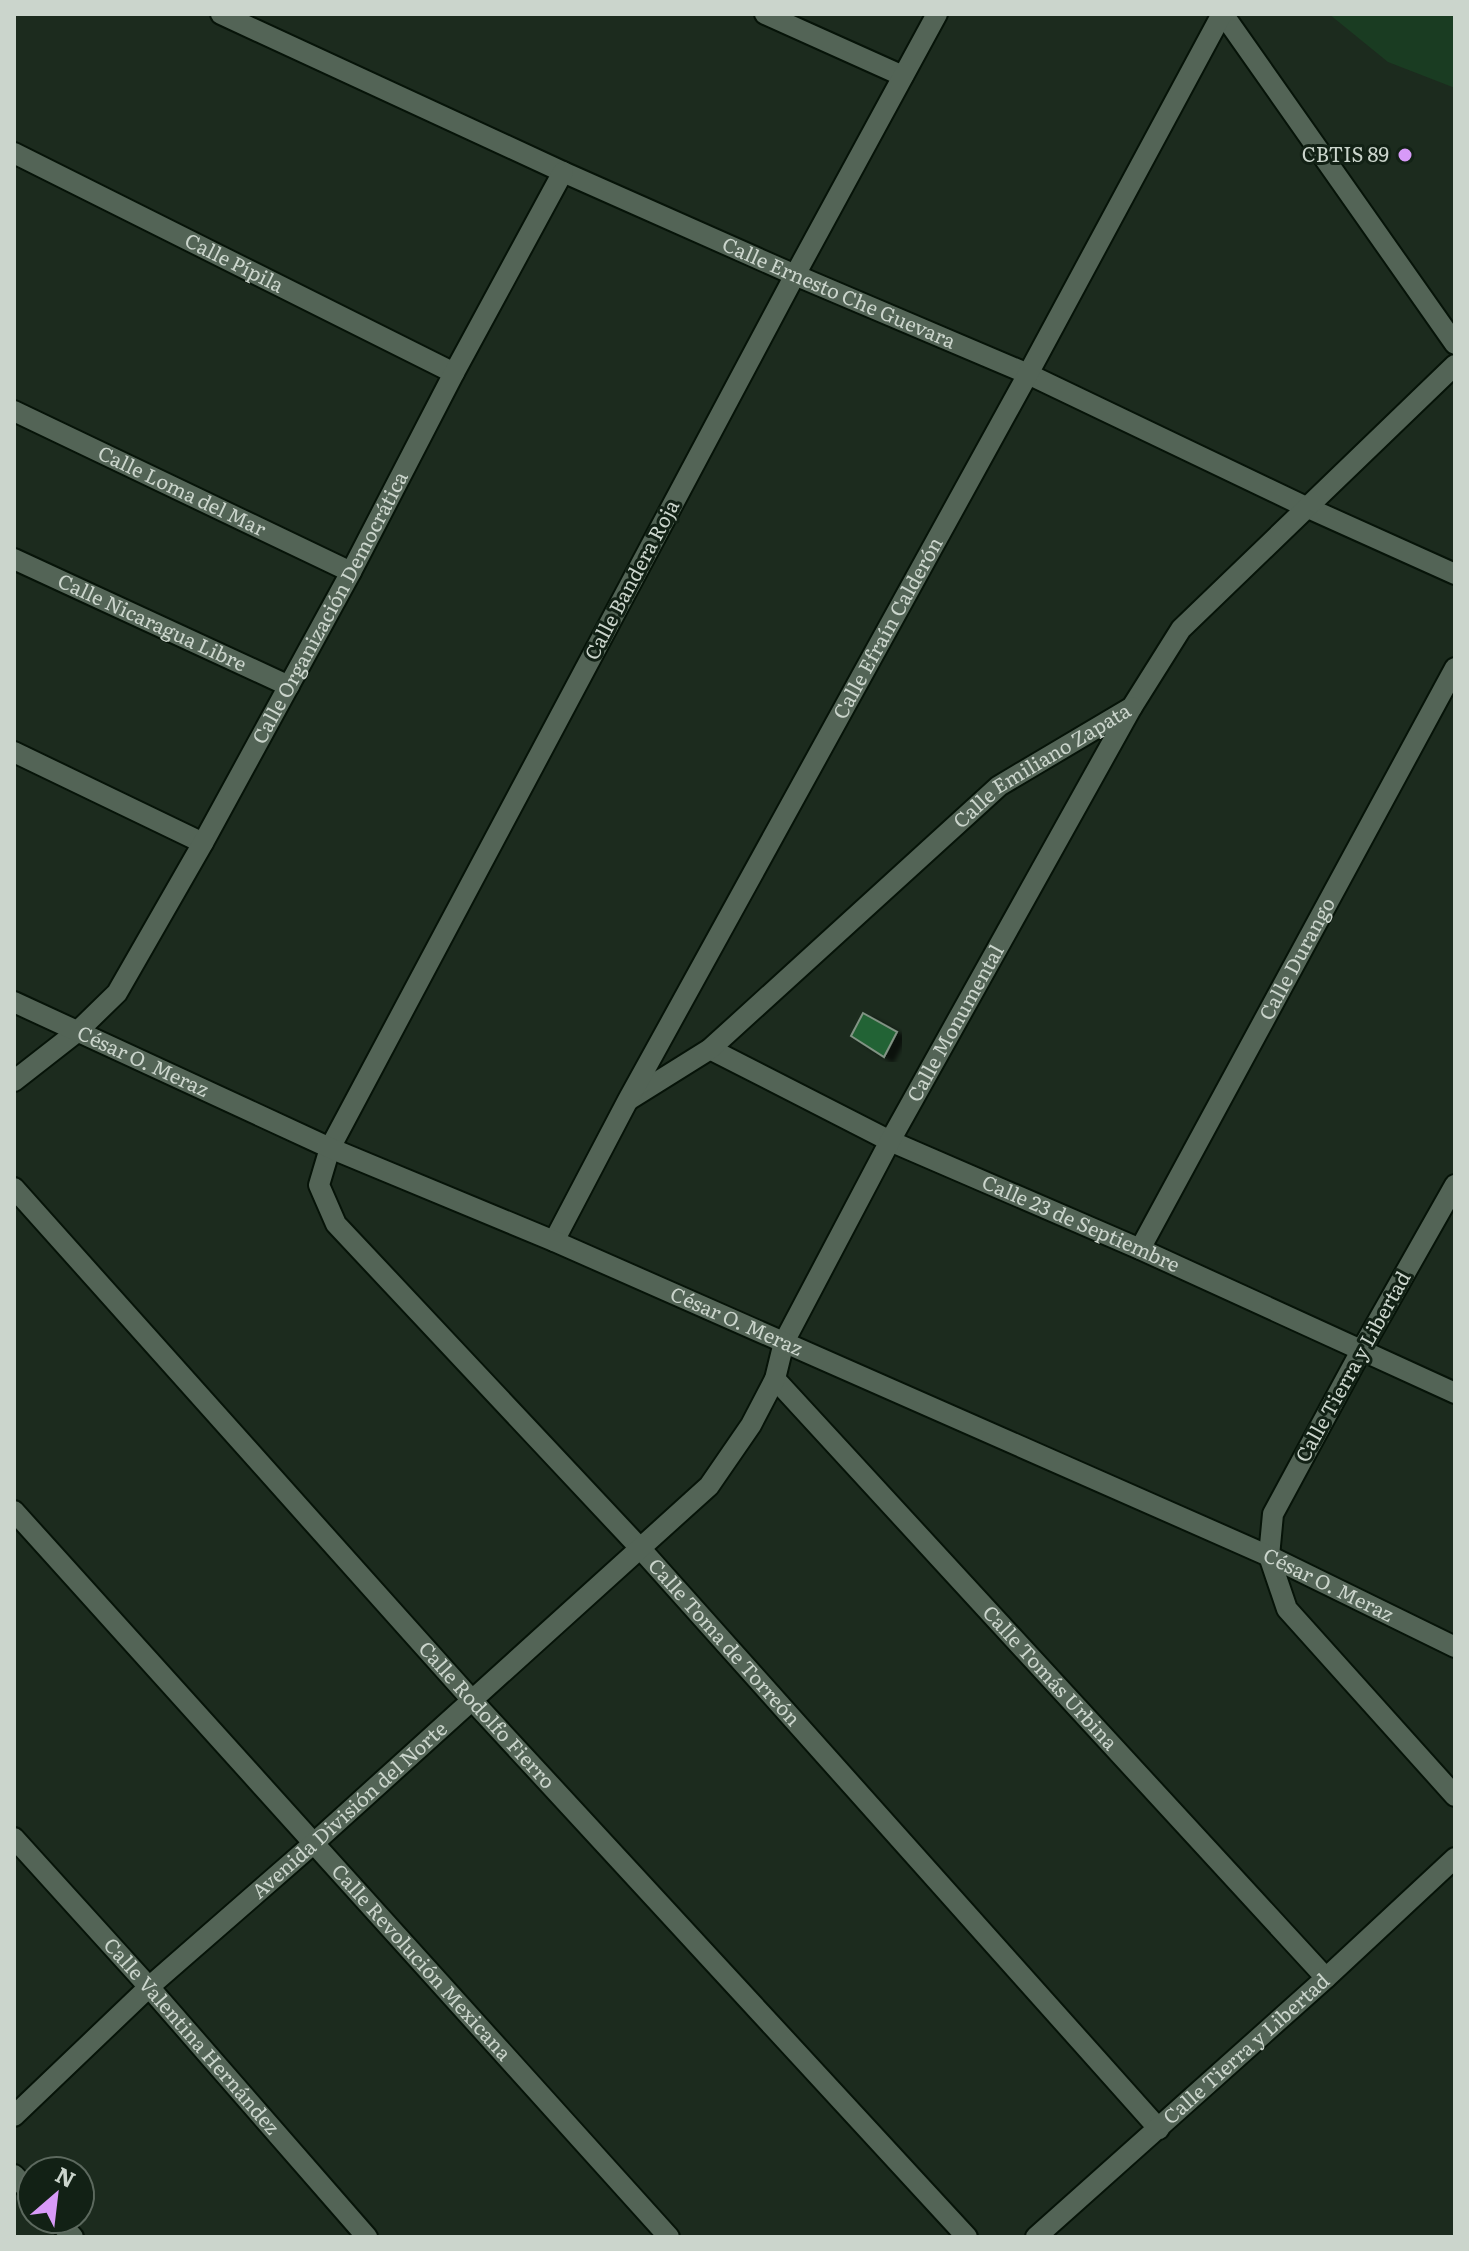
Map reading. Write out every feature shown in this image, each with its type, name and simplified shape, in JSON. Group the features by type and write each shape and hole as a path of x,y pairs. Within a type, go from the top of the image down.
{"street":[{"name":"Calle Ernesto Che Guevara","path":"221,14 563,172 1028,374 1306,507 1455,574"},
{"path":"765,14 903,76"},
{"name":"Calle Bandera Roja","path":"330,1148 937,14"},
{"path":"1223,14 1455,344"},
{"name":"Calle Efraín Calderón","path":"554,1241 628,1100 1223,14"},
{"name":"Calle Pípila","path":"14,153 454,373"},
{"name":"Calle Organización Democrática","path":"14,1081 78,1031 117,993 351,572 563,172"},
{"name":"Calle Emiliano Zapata","path":"628,1100 710,1049 999,786 1132,707 1181,629 1455,365"},
{"name":"Calle Loma del Mar","path":"14,411 351,572"},
{"name":"Calle Nicaragua Libre","path":"14,559 289,686"},
{"name":"Calle Durango","path":"1140,1249 1455,668"},
{"name":"Calle Monumental","path":"784,1342 890,1141 1132,707"},
{"path":"14,752 203,843"},
{"name":"César O. Meraz","path":"14,1002 330,1148 554,1241 1269,1556 1455,1647"},
{"name":"Calle 23 de Septiembre","path":"710,1049 890,1141 1140,1249 1455,1393"},
{"name":"Calle Toma de Torreón","path":"330,1148 319,1185 336,1224 640,1548 1159,2129"},
{"name":"Calle Tierra y Libertad","path":"1269,1556 1273,1514 1455,1185"},
{"name":"Calle Rodolfo Fierro","path":"14,1188 471,1699 967,2237"},
{"name":"Avenida División del Norte","path":"14,2116 149,1987 314,1843 709,1486 751,1425 775,1379 784,1342"},
{"name":"Calle Tomás Urbina","path":"775,1379 1326,1978"},
{"name":"Calle Revolución Mexicana","path":"14,1511 669,2237"},
{"path":"1269,1556 1287,1609 1455,1796"},
{"name":"Calle Valentina Hernández","path":"14,1838 367,2237"},
{"name":"Calle Tierra y Libertad","path":"1036,2237 1326,1978 1455,1858"}],"green space":[{"path":"1329,14 1455,14 1455,88 1388,62"}],"building":[{"path":"863,1013 897,1032 884,1057 851,1036"}],"place":[{"name":"CBTIS 89","path":"1405,155"}]}
